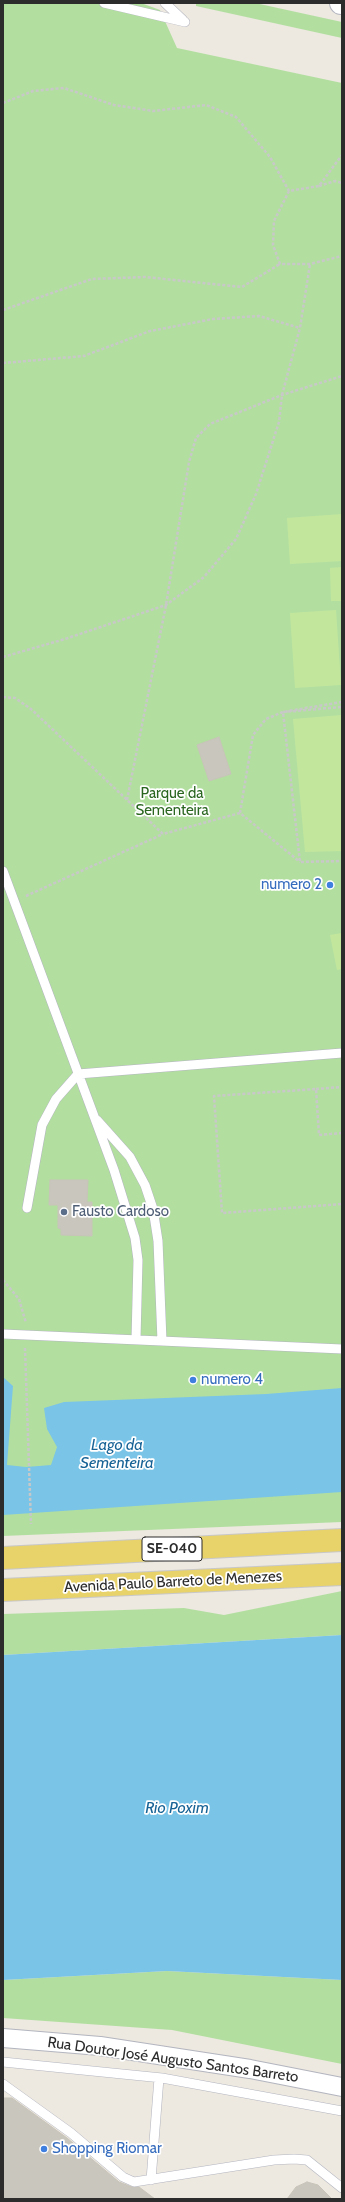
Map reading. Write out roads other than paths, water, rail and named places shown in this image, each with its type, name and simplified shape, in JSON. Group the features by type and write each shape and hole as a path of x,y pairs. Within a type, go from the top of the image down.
{"main road":[{"name":"SE-040","path":"3,1558 342,1540"},
{"name":"Avenida Paulo Barreto de Menezes","path":"3,1590 342,1574"}],"street":[{"name":"Rua Doutor José Augusto Santos Barreto","path":"3,2038 108,2047 250,2068 342,2086"}],"lane":[{"path":"104,3 185,22 165,3"},
{"path":"3,871 114,1170 135,1238 138,1260 136,1339"},
{"path":"27,1208 42,1125 56,1099 78,1074 342,1053"},
{"path":"93,1116 130,1157 145,1186 153,1209 158,1241 162,1340"},
{"path":"3,1334 342,1349"},
{"path":"3,2062 159,2078 342,2111"},
{"path":"151,2180 159,2078"},
{"path":"3,2084 71,2133 123,2177 138,2182 274,2160 294,2159 306,2160 342,2188"}],"water":[{"name":"Lago da Sementeira","path":"3,1377 13,1386 7,1465 26,1467 51,1465 57,1447 47,1429 44,1408 64,1402 266,1394 342,1388 342,1492 3,1515"},
{"name":"Rio Poxim","path":"342,1635 342,1980 167,1971 3,1980 3,1655"}],"place":[{"name":"numero 2","path":"330,885"},
{"name":"Fausto Cardoso","path":"64,1212"},
{"name":"numero 4","path":"193,1380"},
{"name":"Shopping Riomar","path":"44,2149"}],"park label":[{"name":"Parque da Sementeira","path":"172,802"}]}
